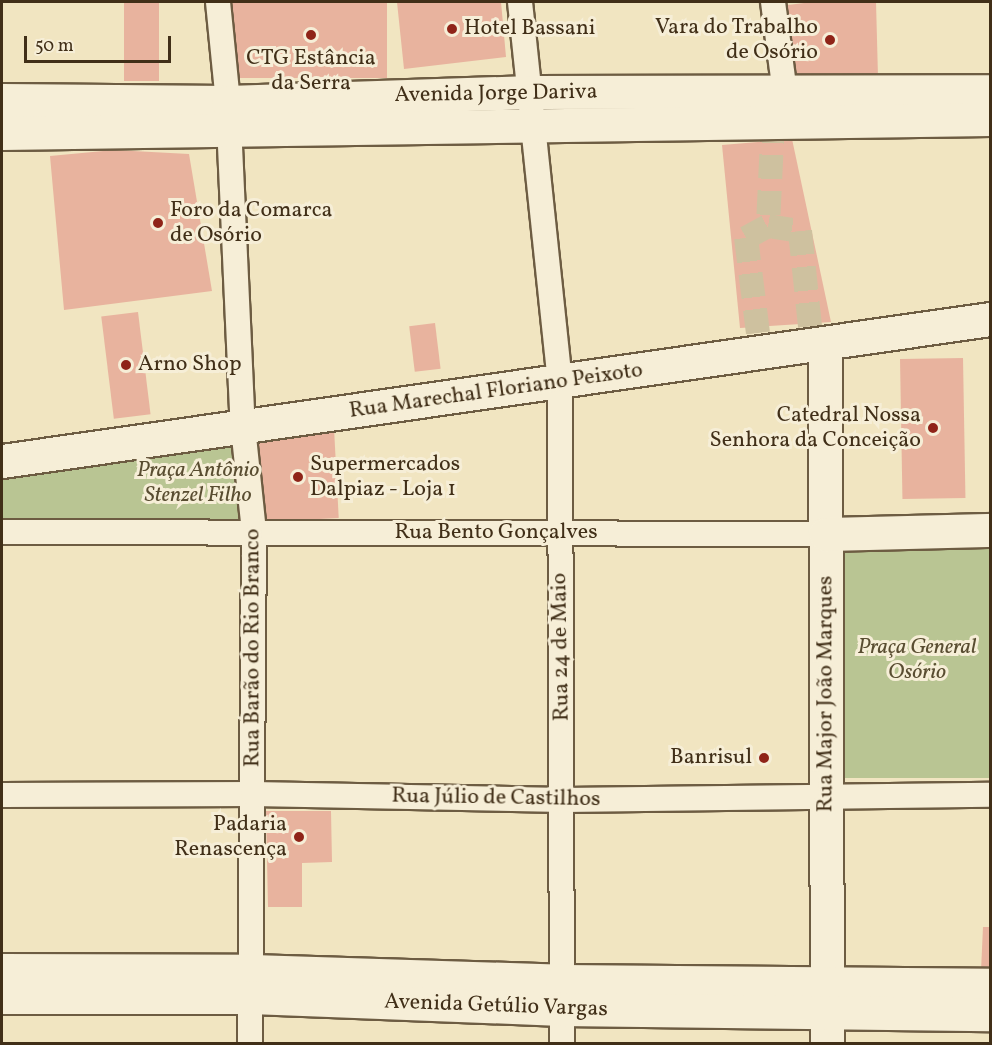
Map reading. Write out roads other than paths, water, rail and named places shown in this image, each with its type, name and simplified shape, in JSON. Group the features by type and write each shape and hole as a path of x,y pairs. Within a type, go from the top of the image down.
{"main road":[{"name":"Avenida Jorge Dariva","path":"2,133 228,116 380,112 533,124 990,91"},
{"name":"Avenida Jorge Dariva","path":"380,112 531,92 787,104 990,118"},
{"name":"Avenida Jorge Dariva","path":"2,100 228,116"},
{"name":"Rua Marechal Floriano Peixoto","path":"2,461 990,319"},
{"name":"Rua Major João Marques","path":"825,344 827,1013"},
{"name":"Rua Bento Gonçalves","path":"825,534 990,530"},
{"name":"Avenida Getúlio Vargas","path":"2,970 158,984"},
{"name":"Avenida Getúlio Vargas","path":"2,997 158,984 251,984 635,996 827,1013 980,999"}],"street":[{"name":"Rua Barão do Rio Branco","path":"218,2 228,116 243,427 254,532 250,1044"},
{"name":"Rua 24 de Maio","path":"520,2 561,381 559,533 564,800 562,1044"},
{"path":"773,2 787,104"},
{"name":"Rua Bento Gonçalves","path":"2,532 825,534"},
{"name":"Rua Júlio de Castilhos","path":"2,795 253,794 564,800 990,795"}],"tunnel":[{"path":"773,119 768,226 800,231 810,326"},
{"path":"758,333 746,238 768,226"}],"place":[{"name":"Hotel Bassani","path":"452,29"},
{"name":"CTG Estância da Serra","path":"311,35"},
{"name":"Vara do Trabalho de Osório","path":"830,40"},
{"name":"Foro da Comarca de Osório","path":"158,223"},
{"name":"Arno Shop","path":"126,365"},
{"name":"Catedral Nossa Senhora da Conceição","path":"933,428"},
{"name":"Supermercados Dalpiaz - Loja 1","path":"298,477"},
{"name":"Banrisul","path":"764,758"},
{"name":"Padaria Renascença","path":"299,837"}],"park label":[{"name":"Praça Antônio Stenzel Filho","path":"198,482"},
{"name":"Praça General Osório","path":"917,660"}]}
